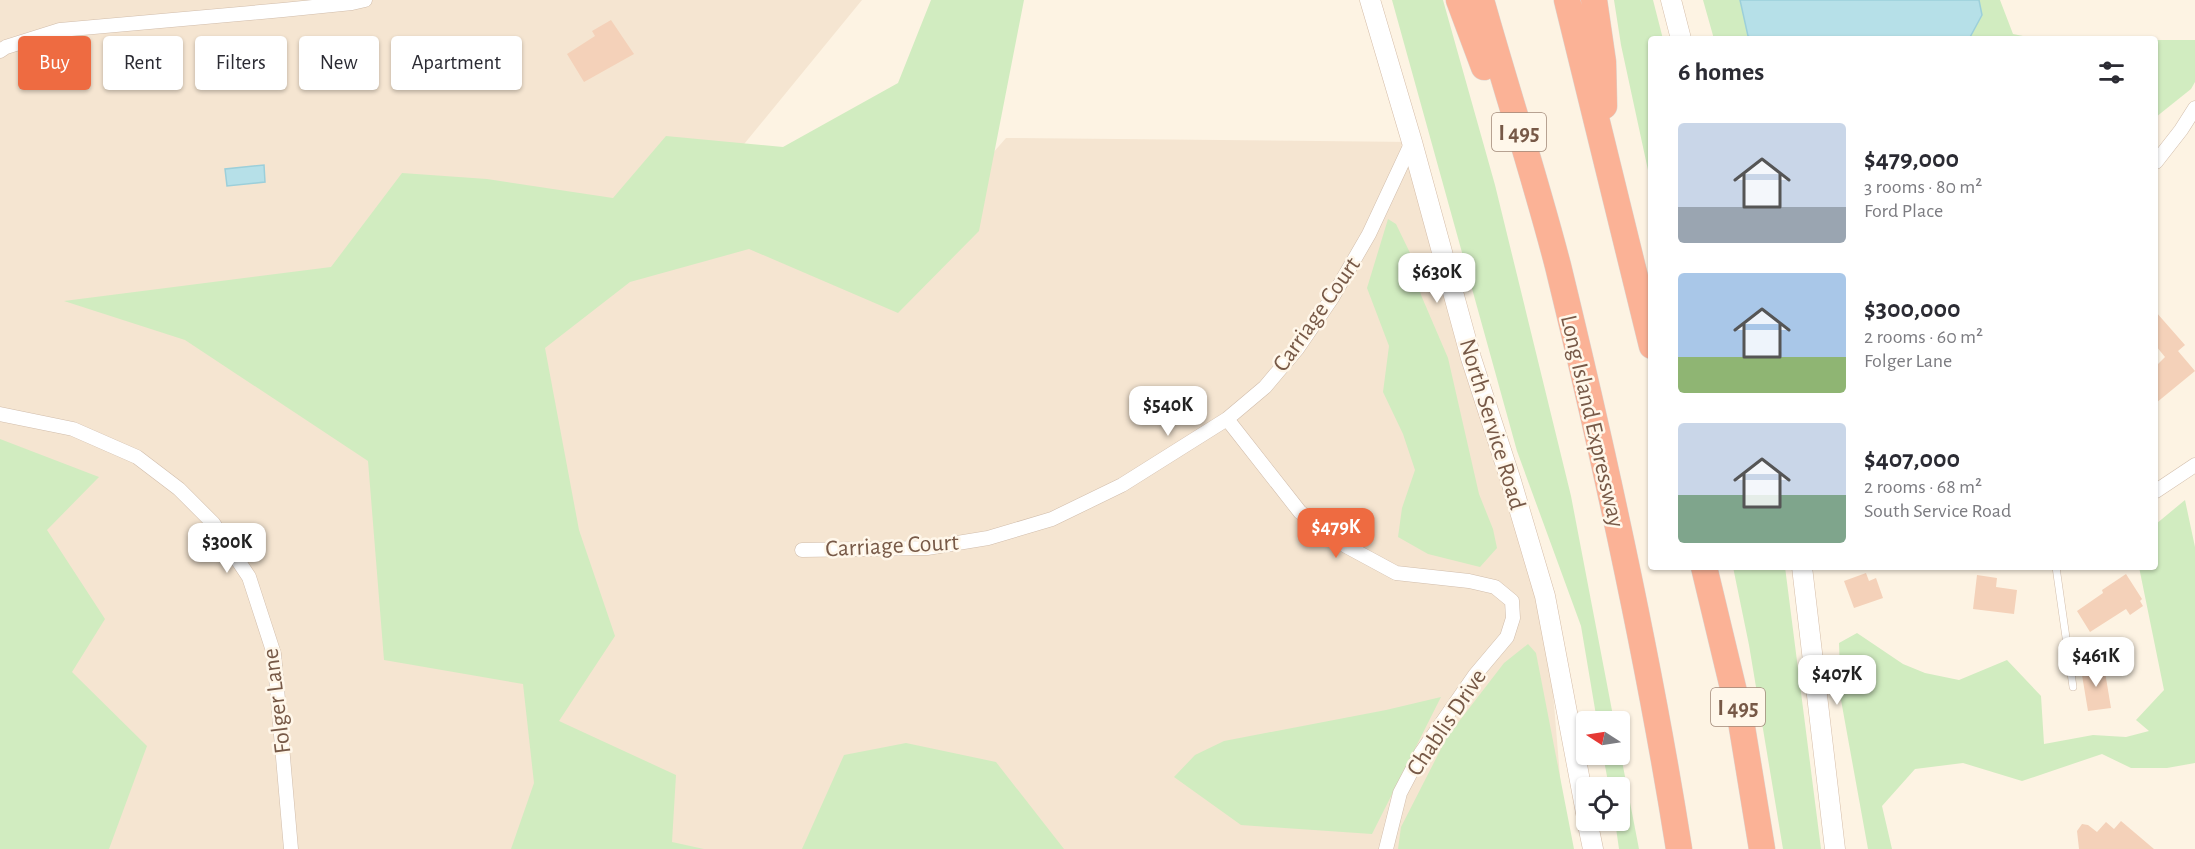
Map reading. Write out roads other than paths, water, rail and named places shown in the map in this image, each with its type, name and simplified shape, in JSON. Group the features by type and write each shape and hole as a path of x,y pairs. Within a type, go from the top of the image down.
{"highway":[{"path":"1459,0 1557,264"},
{"name":"Long Island Expressway","path":"1481,0 1557,264 1612,503 1651,690 1679,849"},
{"path":"1567,0 1648,329"},
{"path":"1594,0 1603,62 1605,151"},
{"name":"I 495","path":"1705,570 1741,721 1762,849"}],"main road":[{"name":"North Service Road","path":"1371,0 1471,358 1545,596 1579,777"},
{"path":"1671,0 1680,36"},
{"path":"1802,570 1835,849"},
{"name":"North Service Road","path":"1589,831 1593,849"}],"street":[{"path":"0,51 60,30 295,9 365,0"},
{"path":"2158,159 2195,108"},
{"name":"Carriage Court","path":"802,550 927,548 988,538 1052,519 1122,485 1227,419 1264,387 1297,349 1332,298 1369,234 1412,142"},
{"name":"Folger Lane","path":"0,414 73,429 137,457 179,489 213,523 249,577 274,654 291,849"},
{"name":"Chablis Drive","path":"1227,419 1300,512 1346,546 1396,573 1495,586 1512,601 1513,618 1507,637 1475,675 1421,753 1400,794 1386,849"},
{"path":"2158,490 2195,465"}],"lane":[{"path":"2056,570 2073,687"}],"water":[{"path":"1740,0 1979,0 1982,15 1971,36 1748,36"},
{"path":"264,165 265,182 227,186 225,169"}]}
